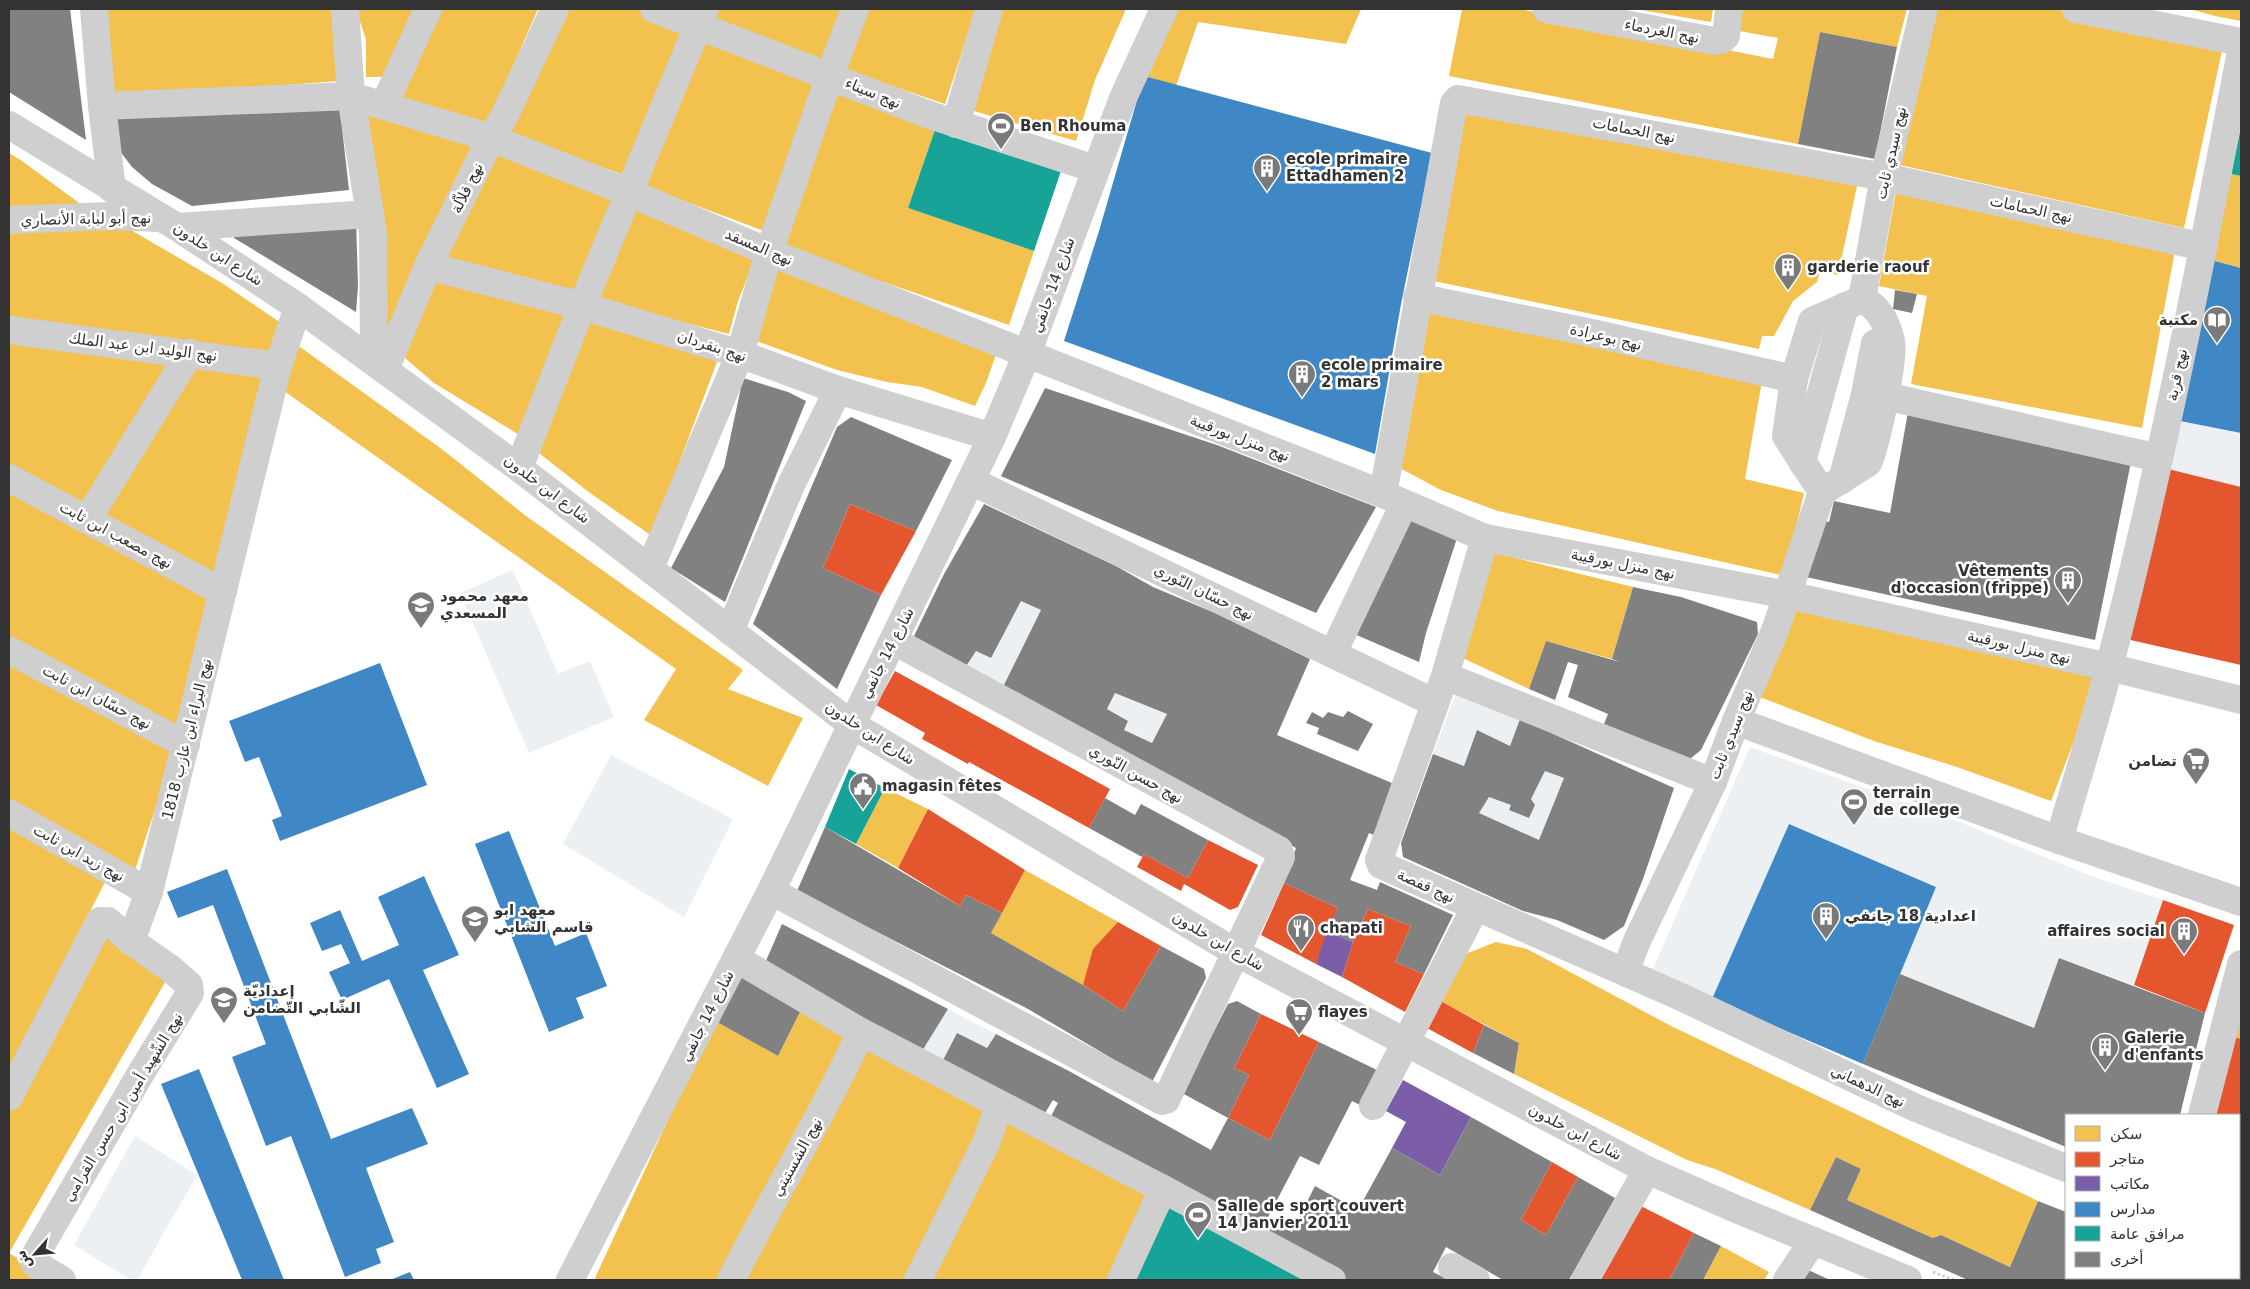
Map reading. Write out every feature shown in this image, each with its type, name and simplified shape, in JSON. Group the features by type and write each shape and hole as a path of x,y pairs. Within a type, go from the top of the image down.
{"street":[{"path":"94,9 102,106 112,189"},
{"path":"345,9 351,96 373,233 374,348 378,364"},
{"path":"384,105 428,9"},
{"name":"نهج قلاّلة","path":"378,364 491,138 504,117 555,9"},
{"name":"نهج سيناء","path":"654,9 701,17 830,75 956,124 1095,169"},
{"path":"650,568 740,354 769,252 830,75 856,9"},
{"path":"956,124 989,9"},
{"name":"شارع 14 جانفي","path":"576,1278 772,892 992,437 1027,354 1123,98 1164,9"},
{"name":"نهج الغردماء","path":"1546,9 1719,41 1726,36 1729,9"},
{"name":"نهج سيدي ثابت","path":"1625,972 1637,941 1713,782 1832,486 1866,394 1862,306 1884,177 1924,9"},
{"path":"2076,9 2241,42"},
{"path":"519,468 582,306 701,17"},
{"name":"نهج قربة","path":"2059,840 2109,667 2159,458 2204,247 2241,51"},
{"name":"نهج المسقد","path":"102,106 351,96 491,138 630,193 769,252 1027,354"},
{"name":"نهج الحمامات","path":"1332,653 1393,499 1417,297 1454,103 1458,99 1884,177 2204,247"},
{"name":"شارع ابن خلدون","path":"9,125 170,223 298,307 519,468 852,724 1237,953 1647,1170 1908,1280"},
{"name":"نهج أبو لبابة الأنصاري","path":"9,220 111,216 170,223 370,214"},
{"name":"نهج بنقردان","path":"428,266 582,306 740,354 838,390 992,437"},
{"name":"نهج بوعرادة","path":"1417,297 1592,333 1794,380"},
{"path":"1862,306 1892,345 1885,396 1868,463 1832,486 1802,462 1785,433 1794,380 1812,322 1862,306"},
{"path":"1802,462 1862,306"},
{"name":"نهج البراء ابن عازب 1818","path":"131,941 149,892 278,366 298,307"},
{"name":"نهج الوليد ابن عبد الملك","path":"9,330 278,366"},
{"path":"87,520 190,353"},
{"name":"نهج منزل بورقيبة","path":"1027,354 1393,499 1485,538 1788,595 2109,667 2241,700"},
{"path":"730,630 791,485 838,390"},
{"path":"1885,396 2159,458"},
{"name":"نهج مصعب ابن ثابت","path":"9,478 223,592"},
{"name":"نهج حسّان النّوري","path":"971,481 1435,703"},
{"path":"1435,703 1445,676 1485,538"},
{"name":"نهج حسن النّوري","path":"772,892 1162,1101 1166,1100 1281,857 1279,850 894,641"},
{"name":"نهج حسّان ابن ثابت","path":"9,650 186,745"},
{"path":"1445,676 1713,782"},
{"name":"نهج قفصة","path":"1435,703 1380,863 1381,865 1474,908 1625,972"},
{"path":"1736,721 2059,840 2241,902"},
{"name":"نهج زيد ابن ثابت","path":"9,813 149,892"},
{"path":"1373,1106 1474,908"},
{"path":"9,1096 100,921 108,921 131,941"},
{"name":"نهج الشّهيد أمين ابن حسن القرامي","path":"62,1280 35,1264 33,1259 141,1073 190,994 190,985 131,941"},
{"path":"737,959 862,1032 1163,1189 1332,1280"},
{"path":"2202,1114 2241,964"},
{"name":"نهج الدهماني","path":"1625,972 1916,1108 2065,1168"},
{"name":"نهج الشستيتي","path":"731,1280 759,1224 815,1127 862,1032"},
{"path":"918,1280 987,1140 999,1105"},
{"path":"1585,1280 1647,1170"},
{"path":"1120,1280 1163,1189"},
{"path":"1787,1280 1812,1241"},
{"path":"1452,1267 1476,1280"}],"shaded area":[{"path":"2175,420 2241,433 2241,487 2164,468"},
{"path":"513,570 558,674 590,661 614,717 529,753 460,593"},
{"path":"1021,601 1041,610 1001,691 963,671 976,651 991,658"},
{"path":"1457,691 1520,719 1510,746 1477,730 1464,766 1433,754"},
{"path":"1115,693 1167,714 1152,743 1124,730 1128,721 1108,709"},
{"path":"1750,747 1962,823 2091,876 2163,900 2134,985 2059,958 2034,1028 1900,974 1936,887 1789,824 1712,999 1652,971"},
{"path":"611,755 733,819 684,917 563,844"},
{"path":"1545,771 1564,778 1547,819 1593,841 1583,861 1479,813 1489,797 1511,805 1509,810 1529,818 1535,805 1531,799"},
{"path":"948,1009 996,1034 987,1048 957,1033 940,1066 919,1056"},
{"path":"135,1136 197,1175 137,1280 131,1280 74,1245"}],"building: سكن":[{"path":"103,9 334,9 340,81 110,98"},
{"path":"356,9 419,9 390,77 366,77 366,40"},
{"path":"442,9 538,9 484,132 398,99 420,58"},
{"path":"557,9 640,9 684,25 629,177 505,131"},
{"path":"717,9 846,9 825,65 712,21"},
{"path":"865,9 976,9 945,104 845,70"},
{"path":"992,9 1126,9 1095,80 1076,141 964,108"},
{"path":"1169,9 1361,9 1346,44 1198,22 1176,86 1144,76"},
{"path":"1462,9 1519,9 1773,59 1778,38 1728,29 1732,9 1907,9 1897,47 1820,32 1798,144 1449,76"},
{"path":"1636,9 1713,9 1711,22"},
{"path":"1934,9 2055,9 2223,46 2184,228 1900,165"},
{"path":"2190,9 2241,9 2241,21 2215,16"},
{"path":"699,35 819,81 764,231 644,186"},
{"path":"835,86 938,121 908,208 1034,251 1009,325 781,247"},
{"path":"1466,103 1857,186 1838,275 1820,271 1817,282 1793,301 1774,336 1762,336 1759,349 1429,280"},
{"path":"366,111 480,145 392,338 376,328"},
{"path":"493,143 618,194 572,297 440,260"},
{"path":"9,153 22,161 90,211 9,211"},
{"path":"2231,174 2241,176 2241,268 2211,260"},
{"path":"1896,192 2176,245 2142,428 1911,384 1927,296 1879,286"},
{"path":"629,202 757,254 738,301 729,334 588,298"},
{"path":"117,222 222,283 284,325 274,357 9,316 9,224"},
{"path":"771,266 999,346 986,383 975,406 922,387 887,382 837,370 748,338"},
{"path":"433,274 575,310 521,436 434,383 398,352"},
{"path":"1426,310 1763,375 1745,479 1804,493 1785,576 1498,511 1441,490 1396,466"},
{"path":"588,314 721,351 652,536 590,493 535,450"},
{"path":"9,336 176,360 84,511 9,471"},
{"path":"296,344 443,450 526,516 743,670 728,689 803,718 768,786 644,720 676,669 284,391"},
{"path":"191,365 270,374 217,584 93,519"},
{"path":"9,486 218,597 184,739 9,643"},
{"path":"1488,551 1633,587 1612,659 1546,641 1529,689 1456,655"},
{"path":"1788,595 2093,677 2074,741 2051,801 1957,767 1874,741 1752,694"},
{"path":"9,655 176,746 135,870 9,802"},
{"path":"885,788 928,809 898,868 856,844"},
{"path":"9,822 109,874 9,1071"},
{"path":"1025,870 1118,922 1083,985 991,933"},
{"path":"105,934 171,972 9,1253 9,1102"},
{"path":"1496,942 1527,949 1673,1027 2038,1201 2010,1267 1941,1235 1933,1238 1847,1200 1861,1169 1836,1157 1810,1210 1715,1169 1687,1160 1514,1074 1519,1043 1439,1000 1463,955"},
{"path":"805,1002 854,1030 727,1280 599,1280 595,1278 680,1094 717,1022 778,1056"},
{"path":"2241,1014 2241,1039 2234,1037"},
{"path":"862,1035 995,1105 915,1280 734,1280"},
{"path":"1000,1110 1160,1192 1118,1280 921,1280"},
{"path":"2240,1214 2241,1214 2240,1254"},
{"path":"1721,1246 1769,1272 1764,1280 1703,1280"},
{"path":"9,1253 54,1280 9,1280"}],"building: متاجر":[{"path":"2164,468 2241,487 2241,665 2126,639"},
{"path":"850,504 916,531 881,595 823,568"},
{"path":"895,671 1110,789 1089,828 969,762 968,764 922,739 925,733 876,705"},
{"path":"928,809 1025,870 1002,913 966,895 960,906 898,868"},
{"path":"1208,840 1258,865 1238,907 1230,910 1184,884 1181,891 1137,867 1144,854 1188,878"},
{"path":"1284,883 1338,908 1316,964 1261,935"},
{"name":"affaires social","path":"2163,900 2234,925 2205,1013 2134,985"},
{"path":"1368,909 1411,926 1395,962 1424,974 1405,1012 1342,977 1353,942"},
{"path":"1118,922 1161,946 1123,1011 1083,985 1093,949"},
{"path":"1439,1000 1484,1025 1473,1053 1425,1027"},
{"path":"1261,1014 1319,1042 1270,1140 1228,1118 1249,1075 1234,1068"},
{"path":"2234,1037 2241,1039 2241,1190 2240,1114 2208,1114"},
{"path":"1552,1162 1578,1177 1546,1235 1521,1220"},
{"path":"1631,1201 1694,1233 1669,1280 1589,1280"}],"building: مكاتب":[{"path":"1327,931 1353,942 1342,977 1316,964"},
{"path":"1403,1080 1471,1117 1440,1175 1392,1148 1406,1122 1386,1111"}],"building: مدارس":[{"path":"1144,76 1432,153 1401,304 1375,454 1064,341 1099,231"},
{"name":"مكتبة","path":"2211,260 2241,268 2241,433 2175,420"},
{"path":"380,663 427,785 280,841 272,820 282,816 259,757 245,762 229,721"},
{"name":"اعدادية 18 جانفي","path":"1789,824 1936,887 1863,1064 1712,999"},
{"path":"509,831 555,946 586,933 607,986 576,998 584,1018 549,1032 475,844"},
{"path":"227,869 331,1139 412,1108 428,1144 366,1168 394,1242 376,1249 381,1263 345,1277 291,1136 266,1146 232,1057 266,1044 213,905 178,918 167,892"},
{"path":"424,876 459,955 423,970 469,1074 437,1088 389,979 342,1000 329,972 350,963 341,944 322,951 310,923 340,910 362,961 399,945 378,897"},
{"path":"199,1069 284,1280 242,1280 161,1084"},
{"path":"410,1272 414,1280 390,1280"}],"building: مرافق عامة":[{"path":"938,121 1063,165 1034,251 908,208"},
{"path":"2241,131 2241,176 2231,174"},
{"path":"849,769 885,788 856,844 825,827"},
{"name":"Salle de sport couvert 14 Janvier 2011","path":"1173,1198 1321,1280 1128,1280"},
{"path":"2080,1279 2143,1279 2143,1280"}],"building: أخرى":[{"path":"9,9 70,9 86,140 9,92"},
{"path":"1820,32 1897,47 1875,159 1798,144"},
{"path":"340,110 349,190 192,206 152,184 132,167 116,146 116,118"},
{"path":"356,219 358,286 356,312 234,238 234,231"},
{"path":"1895,290 1917,294 1912,313 1893,309"},
{"path":"743,378 788,392 806,401 725,602 671,568 724,467"},
{"path":"1045,388 1217,445 1376,507 1316,613 1001,476"},
{"path":"1908,412 2132,457 2095,640 1806,577 1820,520 1829,522 1834,501 1890,513"},
{"path":"851,417 952,460 916,531 850,504 823,568 881,595 837,689 753,624 837,427"},
{"path":"984,504 1116,566 1153,587 1215,613 1310,659 1277,735 1392,783 1374,835 1369,833 1350,880 1377,890 1380,882 1453,915 1424,974 1395,962 1411,926 1368,909 1353,942 1327,931 1338,908 1284,883 1296,848 1001,691 1041,610 1021,601 991,658 976,651 963,671 916,647 914,636 944,574","holes":["1115,693 1167,714 1152,743 1124,730 1128,721 1107,709"]},
{"path":"1413,517 1458,535 1426,633 1419,662 1345,630"},
{"path":"1633,587 1681,597 1757,622 1758,634 1701,750 1690,759 1604,724 1608,714 1568,697 1578,665 1568,662 1555,700 1529,689 1546,641 1620,662 1612,659"},
{"path":"1348,711 1373,724 1358,751 1317,734 1319,728 1306,723 1312,712 1323,718 1328,712 1343,717"},
{"path":"1520,719 1674,788 1643,879 1624,926 1604,940 1557,920 1523,911 1403,857 1401,843 1433,754 1464,766 1477,730 1510,746","holes":["1545,771 1564,778 1539,840 1479,813 1489,797 1511,805 1509,810 1529,818 1535,805 1531,799"]},
{"path":"1105,798 1135,815 1141,804 1208,840 1188,878 1144,854 1142,857 1089,828"},
{"path":"825,827 960,906 966,895 1002,913 991,933 1083,985 1123,1011 1161,946 1204,969 1206,978 1152,1082 1028,1009 797,891"},
{"path":"782,924 948,1009 919,1056 762,970"},
{"name":"Galerie d'enfants","path":"2059,958 2205,1013 2180,1114 2065,1114 2065,1147 1863,1064 1900,974 2034,1028"},
{"path":"740,964 805,1002 778,1056 717,1022"},
{"path":"1237,1001 1261,1014 1234,1068 1249,1075 1228,1118 1182,1093 1228,1004"},
{"path":"1484,1025 1519,1043 1514,1074 1473,1053"},
{"path":"957,1033 987,1048 996,1034 1069,1071 1211,1150 1228,1118 1270,1140 1319,1042 1377,1070 1360,1105 1352,1101 1319,1165 1300,1156 1267,1219 1292,1232 1315,1186 1358,1210 1392,1148 1440,1175 1471,1117 1552,1162 1521,1220 1546,1235 1578,1177 1615,1198 1569,1280 1503,1280 1446,1247 1433,1272 1449,1280 1347,1280 940,1066","holes":["1053,1100 1058,1103 1051,1116 1045,1113"]},
{"path":"1836,1157 1861,1169 1847,1200 1933,1238 1941,1235 2010,1267 2038,1201 2065,1212 2065,1279 2080,1279 1968,1280 1810,1210"},
{"path":"2240,1190 2241,1190 2240,1213"},
{"path":"1694,1233 1721,1246 1703,1280 1669,1280"},
{"path":"1806,1269 1830,1280 1798,1280"},
{"path":"2166,1279 2228,1279 2228,1280"}],"place":[{"name":"Ben Rhouma","path":"1001,150"},
{"name":"ecole primaire Ettadhamen 2","path":"1267,192"},
{"name":"garderie raouf","path":"1788,291"},
{"name":"مكتبة","path":"2217,344"},
{"name":"ecole primaire 2 mars","path":"1302,398"},
{"name":"Vêtements d'occasion (frippe)","path":"2068,604"},
{"name":"معهد محمود المسعدي","path":"421,629"},
{"name":"تضامن","path":"2196,785"},
{"name":"magasin fêtes","path":"863,810"},
{"name":"terrain de college","path":"1854,826"},
{"name":"اعدادية 18 جانفي","path":"1826,940"},
{"name":"معهد ابو قاسم الشابي","path":"475,943"},
{"name":"chapati","path":"1301,952"},
{"name":"affaires social","path":"2184,955"},
{"name":"إعداديّة الشّابي التّضامن","path":"224,1024"},
{"name":"flayes","path":"1299,1036"},
{"name":"Galerie d'enfants","path":"2105,1071"},
{"name":"Salle de sport couvert 14 Janvier 2011","path":"1198,1239"}]}
